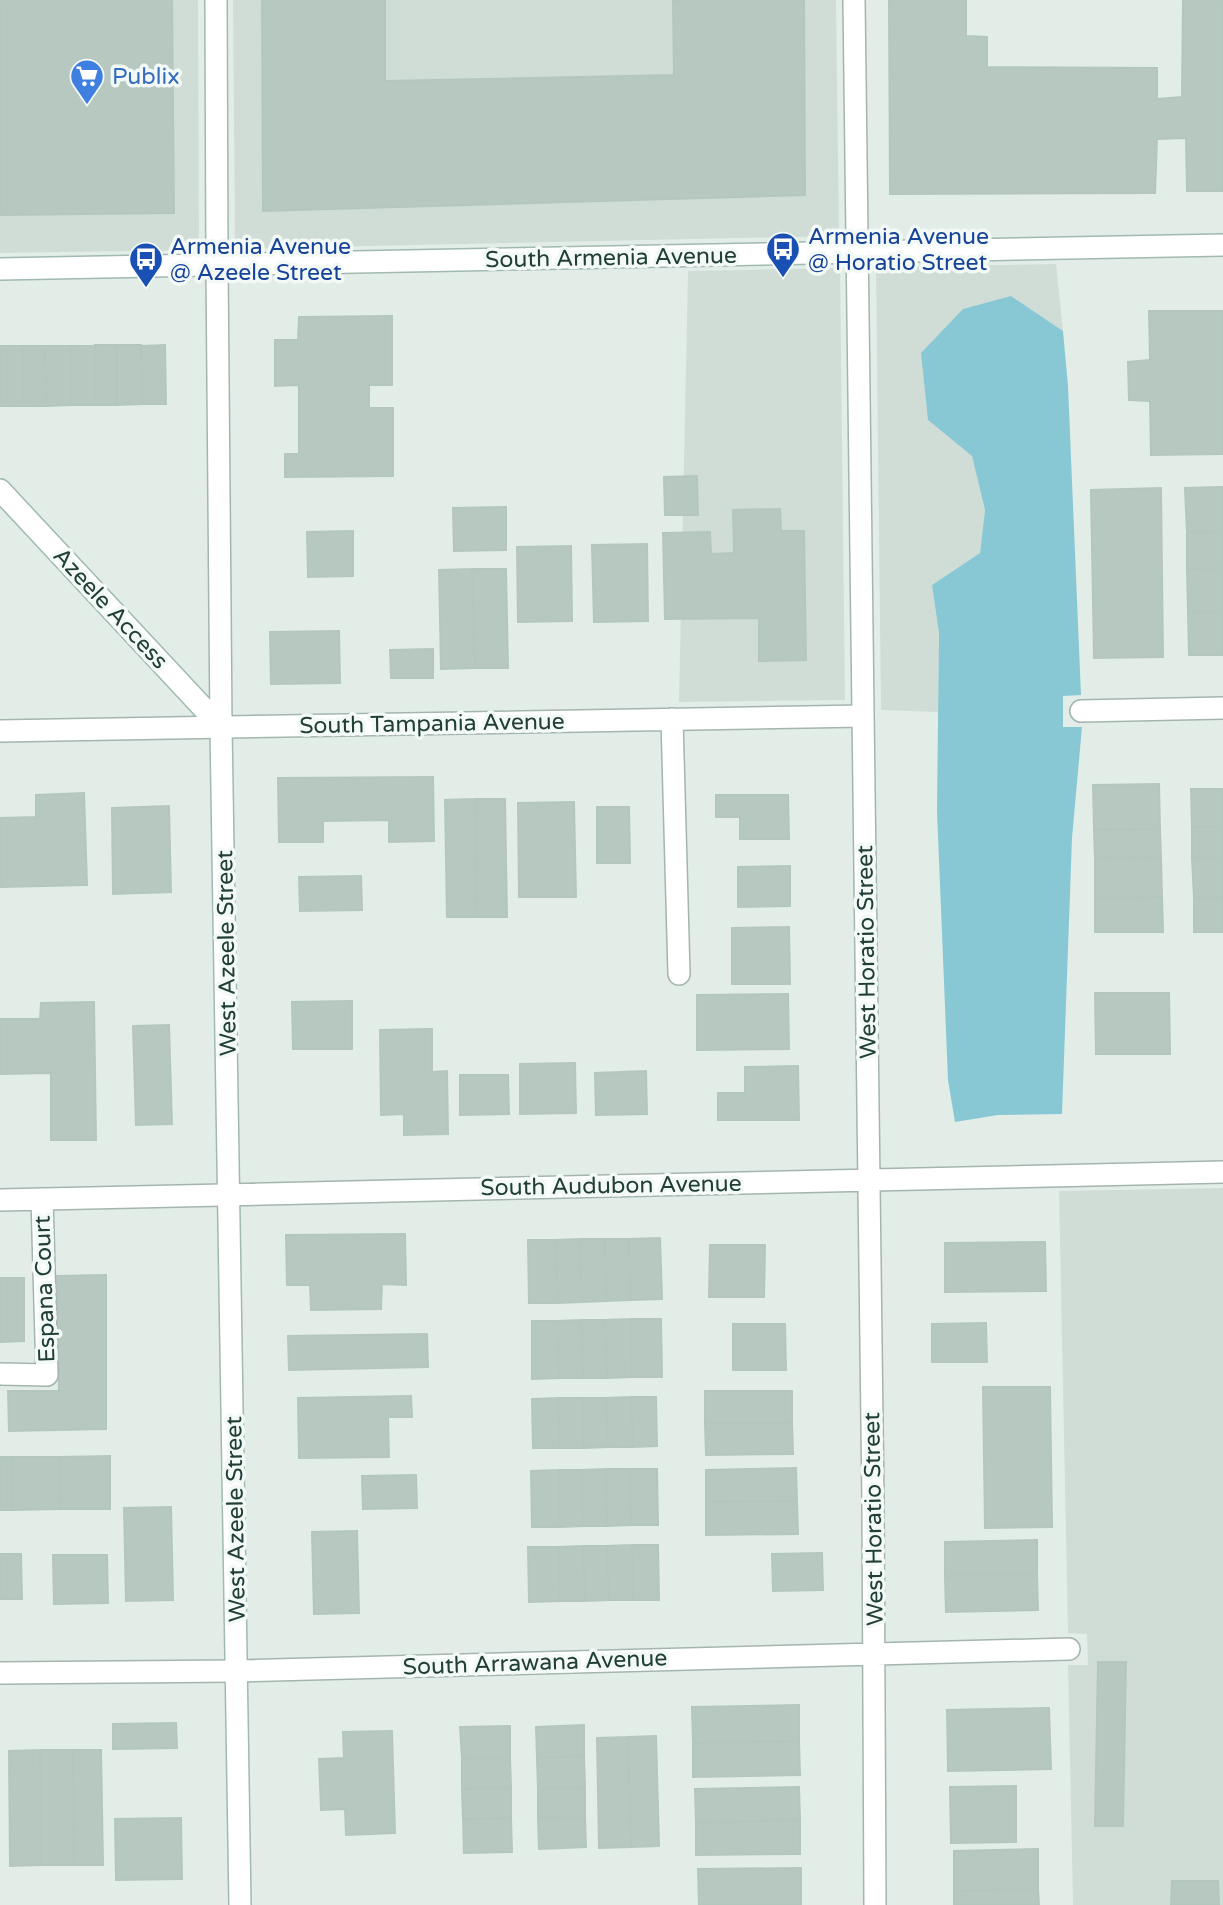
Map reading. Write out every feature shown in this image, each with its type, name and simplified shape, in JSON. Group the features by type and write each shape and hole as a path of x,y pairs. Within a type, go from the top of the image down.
{"street":[{"name":"West Azeele Street","path":"216,0 221,727 240,1905"},
{"name":"West Horatio Street","path":"854,0 875,1653 875,1905"},
{"name":"South Armenia Avenue","path":"0,269 1223,245"},
{"name":"Azeele Access","path":"0,490 221,727"},
{"path":"1081,711 1223,708"},
{"name":"South Tampania Avenue","path":"0,731 863,716"},
{"path":"672,719 679,974"},
{"name":"South Audubon Avenue","path":"0,1200 1223,1172"},
{"name":"Espana Court","path":"0,1374 47,1375 42,1199"},
{"name":"South Arrawana Avenue","path":"0,1674 237,1671 1069,1649"}],"shaded area":[{"name":"Publix","path":"0,0 198,0 199,250 0,253"},
{"path":"233,0 836,0 839,236 235,249"},
{"path":"1056,264 1063,331 1011,296 928,420 972,455 985,510 980,553 932,585 939,633 938,712 881,710 876,267"},
{"path":"840,268 845,700 679,702 688,271"},
{"path":"1223,1188 1223,1905 1073,1905 1068,1665 1088,1665 1087,1634 1068,1633 1059,1191"}],"water":[{"path":"1011,296 1063,331 1068,386 1081,695 1063,696 1063,727 1082,727 1072,838 1062,1114 998,1115 955,1122 948,1080 937,811 939,633 932,585 980,553 985,510 972,456 928,420 921,353 963,309"}],"building":[{"name":"Publix","path":"0,0 172,0 174,213 0,215"},
{"path":"262,0 385,0 385,81 674,75 673,0 804,0 805,195 263,211"},
{"path":"889,0 966,0 966,36 987,37 987,67 1157,68 1157,99 1182,97 1183,0 1223,0 1223,191 1187,191 1186,138 1157,139 1155,193 890,194"},
{"path":"1149,311 1223,311 1223,454 1151,455 1150,401 1129,400 1128,362 1150,360"},
{"path":"392,316 392,385 369,385 369,408 393,408 393,476 285,477 285,454 299,454 299,385 275,386 275,340 298,340 299,317"},
{"path":"95,345 96,405 71,405 71,346"},
{"path":"95,345 117,345 117,405 96,405"},
{"path":"117,345 141,345 142,404 117,405"},
{"path":"165,345 166,404 142,404 141,346"},
{"path":"0,346 23,346 24,406 0,406"},
{"path":"23,346 45,346 46,406 24,406"},
{"path":"45,346 71,346 71,405 46,406"},
{"path":"697,476 698,515 665,515 664,477"},
{"path":"1223,487 1223,531 1187,532 1185,488"},
{"path":"1161,488 1163,657 1094,658 1091,490"},
{"path":"506,507 506,550 454,551 453,508"},
{"path":"780,509 781,531 804,531 806,660 759,661 759,618 665,619 663,533 710,532 711,554 734,553 733,510"},
{"path":"353,531 353,576 308,577 307,532"},
{"path":"1223,531 1223,568 1187,569 1187,532"},
{"path":"647,544 648,621 594,622 592,545"},
{"path":"571,546 572,621 518,622 517,547"},
{"path":"1223,568 1223,611 1188,612 1187,569"},
{"path":"472,569 475,668 441,669 439,570"},
{"path":"472,569 506,569 508,668 475,668"},
{"path":"1223,611 1223,655 1189,655 1188,612"},
{"path":"339,631 340,683 271,684 270,632"},
{"path":"433,649 433,678 391,678 390,650"},
{"path":"433,777 434,841 389,842 389,820 323,821 323,842 279,842 278,778"},
{"path":"1159,784 1160,829 1094,830 1093,785"},
{"path":"1191,789 1223,789 1223,826 1192,827"},
{"path":"84,793 87,885 0,887 0,818 36,817 36,795"},
{"path":"716,795 788,795 789,839 740,839 740,817 716,817"},
{"path":"475,799 477,917 447,917 445,800"},
{"path":"475,799 505,799 507,917 477,917"},
{"path":"574,802 576,897 519,897 518,803"},
{"path":"169,806 171,892 113,894 112,808"},
{"path":"597,807 629,807 630,863 597,863"},
{"path":"1223,826 1223,857 1192,858 1192,827"},
{"path":"1160,829 1161,857 1095,858 1094,830"},
{"path":"1161,857 1162,897 1095,898 1095,858"},
{"path":"1223,857 1223,898 1194,898 1192,858"},
{"path":"790,866 790,906 738,907 738,867"},
{"path":"361,876 362,910 300,911 299,877"},
{"path":"1162,897 1163,932 1095,932 1095,898"},
{"path":"1194,898 1223,898 1223,932 1194,932"},
{"path":"789,927 790,984 732,984 732,928"},
{"path":"1095,993 1169,993 1170,1054 1096,1054"},
{"path":"788,994 789,1049 697,1050 697,995"},
{"path":"352,1001 352,1049 293,1049 292,1002"},
{"path":"94,1002 96,1140 51,1140 51,1073 0,1074 0,1019 40,1019 41,1003"},
{"path":"169,1025 172,1124 136,1125 133,1026"},
{"path":"432,1029 432,1072 447,1071 448,1134 404,1135 404,1114 381,1115 380,1030"},
{"path":"575,1063 576,1113 520,1114 520,1064"},
{"path":"798,1066 799,1120 718,1120 718,1093 745,1093 745,1067"},
{"path":"646,1071 647,1114 596,1115 595,1073"},
{"path":"460,1075 508,1075 509,1114 460,1115"},
{"path":"405,1234 406,1285 382,1284 381,1309 311,1310 310,1285 287,1285 286,1235"},
{"path":"660,1238 662,1299 630,1300 629,1239"},
{"path":"580,1239 605,1239 606,1301 582,1302"},
{"path":"580,1239 582,1302 558,1303 556,1240"},
{"path":"605,1239 629,1239 630,1300 606,1301"},
{"path":"528,1240 556,1240 558,1303 529,1303"},
{"path":"1045,1242 1046,1291 945,1292 945,1243"},
{"path":"710,1245 765,1245 764,1297 709,1297"},
{"path":"106,1275 106,1429 9,1431 8,1391 59,1391 57,1276"},
{"path":"0,1278 24,1278 24,1341 0,1342"},
{"path":"631,1319 632,1377 607,1378 605,1320"},
{"path":"631,1319 661,1319 662,1377 632,1377"},
{"path":"581,1320 583,1378 559,1378 557,1321"},
{"path":"581,1320 605,1320 607,1378 583,1378"},
{"path":"532,1321 557,1321 559,1378 532,1379"},
{"path":"986,1323 987,1362 932,1362 932,1324"},
{"path":"733,1324 785,1324 786,1370 733,1370"},
{"path":"427,1334 428,1367 289,1370 288,1336"},
{"path":"983,1387 1050,1387 1052,1527 985,1528"},
{"path":"705,1391 792,1391 792,1423 705,1423"},
{"path":"411,1396 412,1417 388,1417 389,1457 299,1458 298,1398"},
{"path":"631,1397 656,1397 657,1446 633,1447"},
{"path":"631,1397 633,1447 608,1447 606,1398"},
{"path":"558,1398 560,1448 533,1448 532,1399"},
{"path":"558,1398 583,1398 584,1448 560,1448"},
{"path":"583,1398 606,1398 608,1447 584,1448"},
{"path":"705,1423 792,1423 793,1454 706,1455"},
{"path":"110,1456 110,1509 60,1509 59,1457"},
{"path":"0,1457 12,1457 12,1510 0,1510"},
{"path":"12,1457 59,1457 60,1509 12,1510"},
{"path":"796,1468 797,1501 706,1502 706,1470"},
{"path":"606,1469 607,1526 583,1526 582,1470"},
{"path":"606,1469 630,1469 631,1525 607,1526"},
{"path":"630,1469 657,1469 658,1525 631,1525"},
{"path":"559,1470 582,1470 583,1526 560,1527"},
{"path":"559,1470 560,1527 532,1527 531,1471"},
{"path":"416,1475 417,1508 363,1509 362,1476"},
{"path":"797,1501 798,1534 706,1535 706,1502"},
{"path":"171,1507 173,1600 126,1601 124,1508"},
{"path":"357,1531 359,1613 314,1614 312,1532"},
{"path":"1037,1540 1037,1575 945,1576 945,1542"},
{"path":"632,1545 633,1600 609,1600 607,1546"},
{"path":"632,1545 658,1545 659,1600 633,1600"},
{"path":"583,1546 585,1601 560,1601 559,1547"},
{"path":"583,1546 607,1546 609,1600 585,1601"},
{"path":"528,1547 559,1547 560,1601 529,1602"},
{"path":"822,1553 823,1590 773,1591 772,1554"},
{"path":"0,1554 21,1554 22,1599 0,1599"},
{"path":"53,1555 107,1555 108,1603 54,1604"},
{"path":"1037,1575 1038,1610 946,1612 945,1576"},
{"path":"1098,1662 1126,1662 1123,1826 1095,1826"},
{"path":"799,1705 799,1741 693,1743 692,1707"},
{"path":"1049,1708 1051,1769 948,1771 947,1710"},
{"path":"176,1723 177,1748 113,1749 113,1724"},
{"path":"584,1725 584,1756 537,1758 536,1727"},
{"path":"510,1726 510,1758 462,1759 460,1727"},
{"path":"392,1731 395,1833 346,1835 345,1809 321,1810 319,1759 344,1758 343,1732"},
{"path":"656,1736 659,1846 631,1847 628,1737"},
{"path":"628,1737 631,1847 599,1848 597,1738"},
{"path":"799,1741 800,1775 693,1777 693,1743"},
{"path":"40,1750 73,1750 74,1865 41,1865"},
{"path":"40,1750 41,1865 10,1866 9,1751"},
{"path":"73,1750 101,1750 103,1865 74,1865"},
{"path":"584,1756 585,1787 538,1789 537,1758"},
{"path":"510,1758 511,1788 462,1789 462,1759"},
{"path":"1016,1786 1016,1842 951,1843 950,1787"},
{"path":"585,1787 585,1817 538,1818 538,1789"},
{"path":"799,1787 800,1820 696,1823 695,1789"},
{"path":"511,1788 511,1818 463,1819 462,1789"},
{"path":"585,1817 586,1847 539,1849 538,1818"},
{"path":"181,1818 182,1879 116,1880 115,1819"},
{"path":"511,1818 512,1852 464,1853 463,1819"},
{"path":"800,1820 800,1854 696,1855 696,1823"},
{"path":"1038,1849 1038,1889 954,1891 954,1851"},
{"path":"801,1868 801,1905 699,1905 698,1869"},
{"path":"1172,1881 1218,1881 1219,1905 1171,1905"},
{"path":"1038,1889 1039,1905 954,1905 954,1891"}],"place":[{"name":"Publix","path":"87,106"},
{"name":"Armenia Avenue @ Horatio Street","path":"783,279"},
{"name":"Armenia Avenue @ Azeele Street","path":"146,289"}]}
